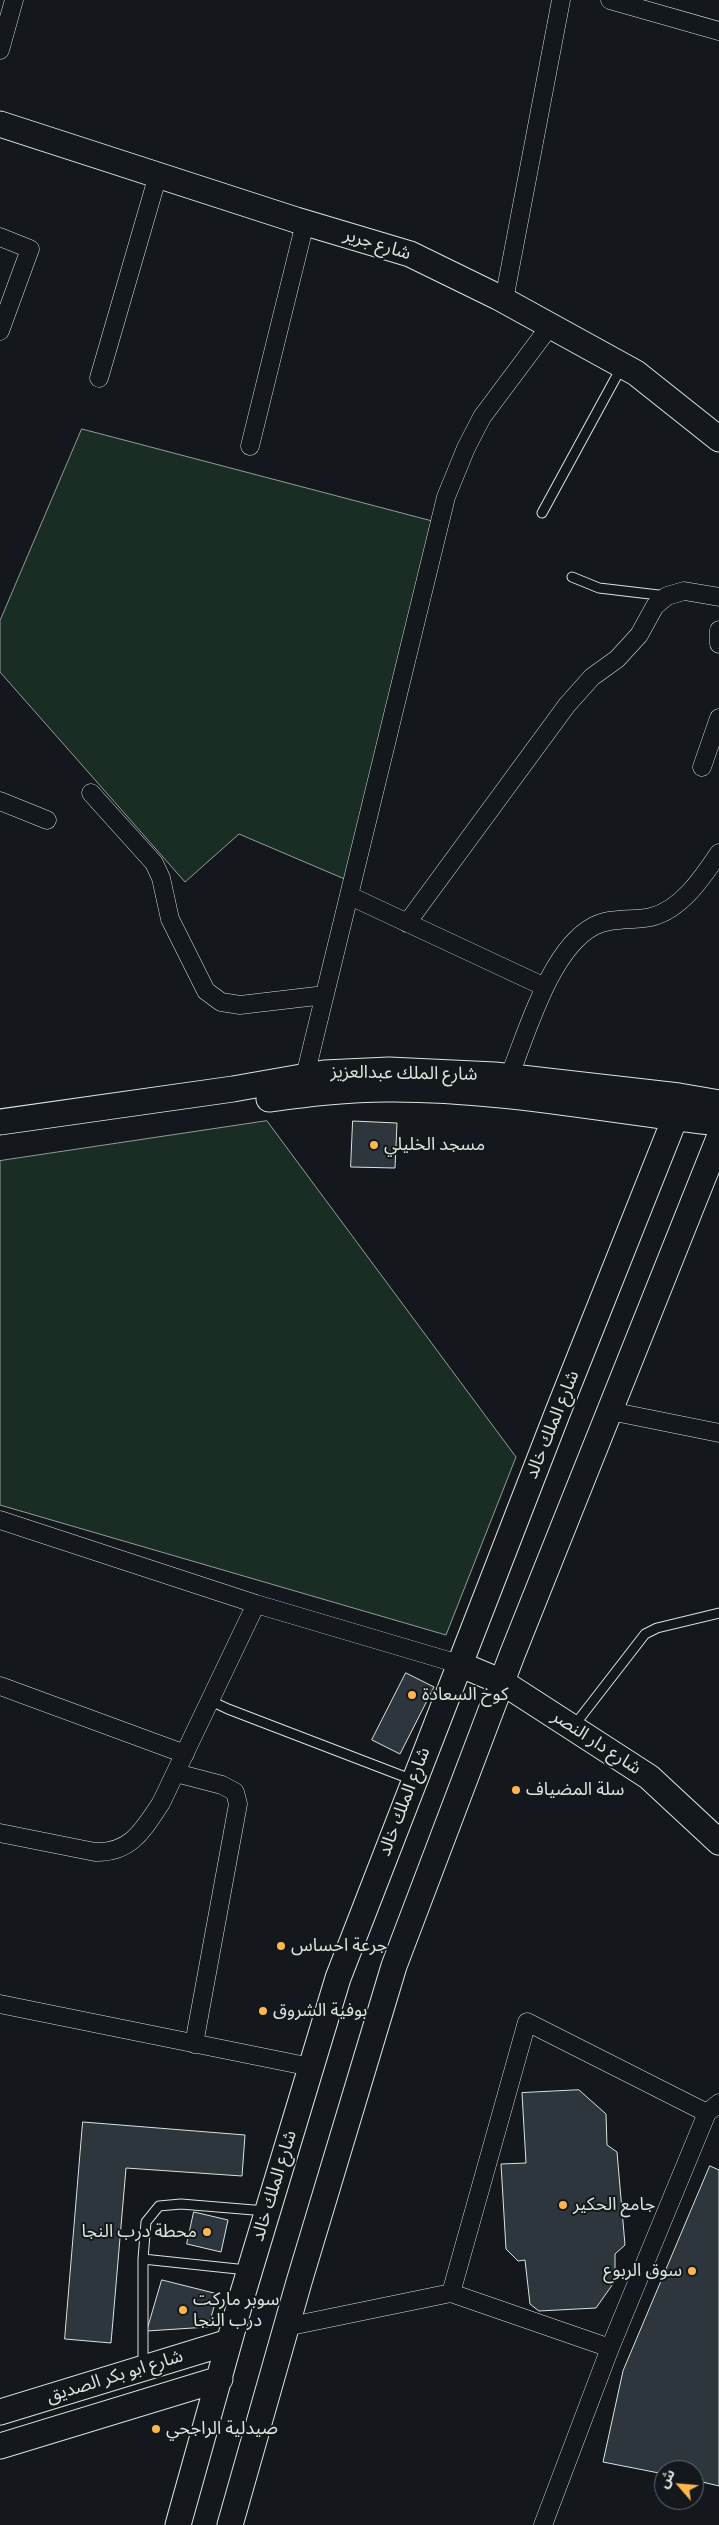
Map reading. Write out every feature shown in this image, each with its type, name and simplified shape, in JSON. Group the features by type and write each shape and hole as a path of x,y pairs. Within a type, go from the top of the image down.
{"main road":[{"name":"شارع جرير","path":"0,124 305,223 410,254 504,300 622,365 660,390 719,439"},
{"name":"شارع الملك عبدالعزيز","path":"0,1122 324,1073 390,1070 510,1077 677,1107 719,1123"},
{"name":"شارع الملك عبدالعزيز","path":"0,1139 238,1103 327,1092 388,1089 677,1107 719,1103"},
{"name":"شارع الملك خالد","path":"178,2525 250,2270 338,1978 677,1107"},
{"path":"230,2525 286,2328 394,1966 502,1682 719,1138"},
{"name":"شارع دار النصر","path":"459,1664 502,1682 649,1777 719,1842"},
{"name":"شارع ابو بكر الصديق","path":"0,2412 229,2342"},
{"name":"شارع ابو بكر الصديق","path":"0,2446 220,2379"}],"street":[{"path":"0,50 14,0"},
{"path":"504,300 561,0"},
{"path":"610,0 719,31"},
{"path":"99,378 158,175"},
{"path":"250,446 305,223"},
{"path":"0,237 30,248 0,331"},
{"path":"305,1076 446,497 466,448 482,417 550,326"},
{"path":"407,923 567,705 592,677 617,659 639,635 655,606 667,596 684,591 719,597"},
{"path":"719,630 719,644"},
{"path":"702,767 719,718"},
{"path":"92,793 154,863 162,878 170,919 206,991 220,1002 240,1005 325,995"},
{"path":"0,800 47,820"},
{"path":"510,1077 550,974 576,940 595,926 626,919 650,917 670,910 695,885 719,853"},
{"path":"350,896 545,987"},
{"path":"610,1411 719,1433"},
{"path":"0,1520 256,1604 459,1664"},
{"path":"0,1833 95,1852 111,1852 126,1846 142,1831 161,1803 256,1604"},
{"path":"0,1686 185,1754"},
{"path":"176,1773 222,1785 235,1792 238,1804 194,2044"},
{"path":"0,2004 311,2067"},
{"path":"451,2293 527,2022 713,2108 610,2348 543,2525"},
{"path":"286,2328 451,2293 610,2348"}],"lane":[{"path":"542,512 622,365"},
{"path":"572,577 599,588 667,596"},
{"path":"573,1728 645,1634 657,1628 719,1613"},
{"path":"211,1701 414,1780"},
{"path":"143,2368 143,2260 146,2222 159,2206 180,2204 268,2211"},
{"path":"143,2260 250,2270"}],"green space":[{"path":"82,429 436,522 354,883 239,834 185,882 0,672 0,621"},
{"path":"267,1121 516,1457 446,1635 0,1505 0,1161"}],"building":[{"name":"مسجد الخليلي","path":"353,1121 397,1123 395,1168 351,1167"},
{"path":"406,1673 434,1687 400,1754 372,1740"},
{"name":"جامع الحكير","path":"579,2090 606,2114 607,2145 617,2152 625,2245 615,2254 615,2281 596,2308 539,2311 530,2304 525,2260 518,2261 506,2249 501,2164 526,2163 522,2093"},
{"path":"83,2122 245,2135 242,2176 126,2168 111,2343 65,2339"},
{"name":"سوق الربوع","path":"710,2166 719,2170 719,2486 704,2482 704,2460 654,2460 654,2472 603,2462 623,2371"},
{"name":"محطة درب النجا","path":"194,2212 228,2220 221,2252 187,2244"},
{"name":"سوبر ماركت درب النجا","path":"162,2280 218,2294 208,2327 147,2331"}],"place":[{"name":"مسجد الخليلي","path":"374,1145"},
{"name":"كوخ السعادة","path":"412,1695"},
{"name":"سلة المضياف","path":"516,1790"},
{"name":"جرعة احساس","path":"281,1946"},
{"name":"بوفية الشروق","path":"263,2011"},
{"name":"جامع الحكير","path":"563,2205"},
{"name":"محطة درب النجا","path":"207,2232"},
{"name":"سوق الربوع","path":"692,2271"},
{"name":"سوبر ماركت درب النجا","path":"183,2310"},
{"name":"صيدلية الراجحي","path":"156,2429"}]}
